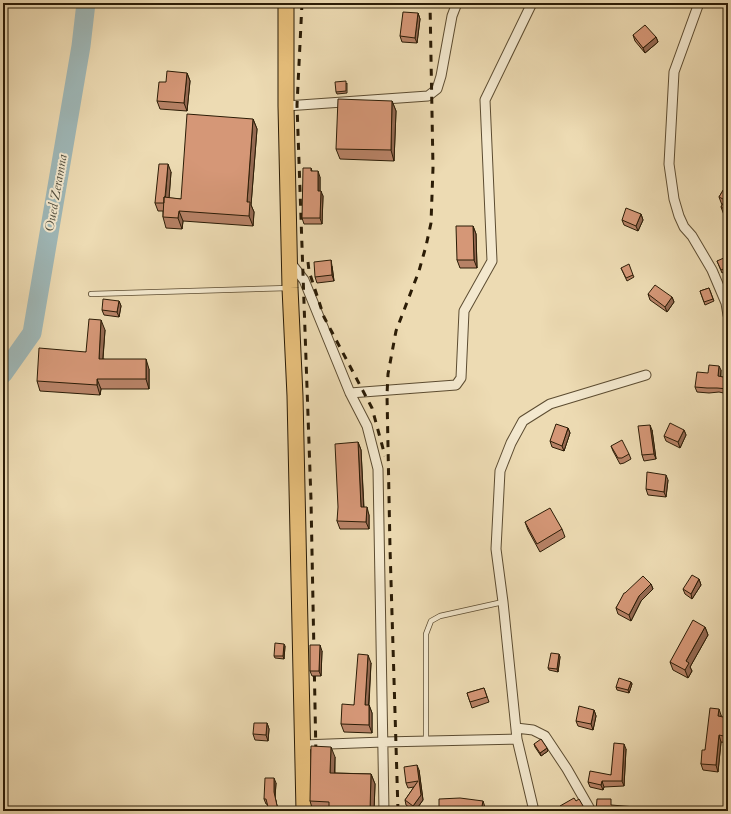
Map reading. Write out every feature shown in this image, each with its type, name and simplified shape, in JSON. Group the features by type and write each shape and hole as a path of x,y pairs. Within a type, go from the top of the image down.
{"main road":[{"path":"286,3 286,106 290,288 295,396 304,811"}],"street":[{"path":"286,106 428,96 438,89 442,76 452,16 457,3"},
{"path":"350,393 456,385 461,378 464,311 492,261 486,100 532,3"},
{"path":"699,3 674,72 669,164 674,199 679,216 684,227 692,236 712,270 726,303 728,315"},
{"path":"290,262 304,280 350,393 367,426 378,469 384,811"},
{"path":"534,811 517,739 496,549 500,470 511,443 523,421 550,404 646,375"},
{"path":"516,728 533,730 545,736 567,769 590,811"},
{"path":"303,745 517,739"}],"lane":[{"path":"91,294 290,288"},
{"path":"426,741 426,634 431,621 440,616 503,602"}],"building":[{"path":"403,12 418,13 415,38 400,36"},
{"path":"645,25 656,37 643,48 633,35"},
{"path":"167,71 187,73 184,103 157,101 159,82 166,82"},
{"path":"346,81 346,91 336,92 335,82"},
{"path":"338,99 392,101 391,150 336,149"},
{"path":"187,114 253,119 247,202 250,202 249,216 179,211 178,218 163,217 164,197 181,199"},
{"path":"159,164 168,164 164,203 155,203"},
{"path":"303,168 311,168 311,171 318,171 318,191 321,191 320,218 302,218"},
{"path":"728,182 728,211 721,207 725,200 719,197"},
{"path":"626,208 641,214 636,226 622,220"},
{"path":"456,226 473,226 474,260 457,260"},
{"path":"726,257 728,267 721,270 717,261"},
{"path":"331,260 332,275 315,277 314,262"},
{"path":"629,264 633,275 626,278 621,268"},
{"path":"655,285 672,297 665,307 648,294"},
{"path":"709,288 713,299 704,302 700,291"},
{"path":"103,299 119,301 117,312 102,310"},
{"path":"89,319 101,320 99,359 146,359 146,379 97,379 97,385 37,381 39,348 86,352"},
{"path":"709,365 719,366 718,376 728,378 728,389 695,387 697,372 708,373"},
{"path":"670,423 684,430 678,442 664,436"},
{"path":"556,424 568,428 562,446 550,441"},
{"path":"650,425 654,454 642,455 638,426"},
{"path":"622,440 629,454 622,458 618,458 611,446"},
{"path":"358,442 361,507 367,507 366,522 337,521 338,507 335,444"},
{"path":"647,472 666,475 664,492 646,489"},
{"path":"550,508 562,529 537,544 525,522"},
{"path":"692,575 699,579 691,594 683,589"},
{"path":"643,576 651,584 639,596 629,615 616,608 624,593"},
{"path":"693,620 705,627 686,661 689,663 685,670 670,662"},
{"path":"275,643 284,644 283,656 274,656"},
{"path":"310,645 320,645 319,671 310,671"},
{"path":"551,653 559,654 557,669 548,668"},
{"path":"358,654 368,655 365,705 369,705 369,725 341,724 342,704 354,705"},
{"path":"619,678 631,682 628,690 616,687"},
{"path":"484,688 487,697 470,702 467,693"},
{"path":"579,706 594,710 591,724 576,721"},
{"path":"710,708 719,709 718,716 728,718 728,737 719,735 716,765 701,764 702,750 705,750"},
{"path":"254,723 267,723 266,735 253,734"},
{"path":"541,739 547,748 540,753 534,744"},
{"path":"614,743 624,744 622,781 602,781 601,785 588,782 590,771 611,775"},
{"path":"311,746 331,747 330,773 371,774 370,811 329,811 329,802 310,801"},
{"path":"417,765 421,795 413,806 405,800 418,781 406,783 404,767"},
{"path":"265,778 274,778 274,792 278,810 269,811 266,799 264,799"},
{"path":"460,798 483,801 481,811 439,811 439,799"},
{"path":"574,798 576,801 579,799 586,811 562,811 560,806"},
{"path":"597,799 611,799 611,805 636,807 635,811 596,811"},
{"path":"420,810 420,811 408,811"}],"waterway":[{"name":"Oued Zeramna","path":"3,374 32,333 81,46 86,3"}],"railway":[{"path":"302,3 297,105 311,500 316,757"},
{"path":"398,811 387,395 388,374 396,331 419,271 431,223 433,168 430,3"},
{"path":"308,262 309,271 324,317 372,408 385,456"}]}
